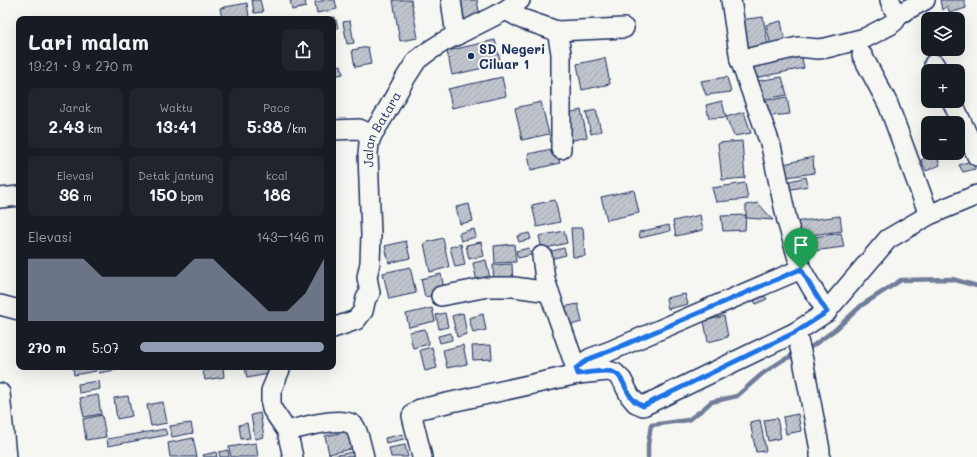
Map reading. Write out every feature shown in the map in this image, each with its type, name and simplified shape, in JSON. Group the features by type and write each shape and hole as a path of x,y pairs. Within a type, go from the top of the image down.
{"street":[{"path":"451,0 456,36"},
{"path":"731,0 740,60 771,146 787,221 801,269 827,312"},
{"path":"894,6 901,13 925,0"},
{"path":"513,5 522,19 557,31 624,28"},
{"name":"Jalan Batara","path":"336,327 356,320 363,311 366,298 370,293 368,277 372,236 368,154 369,143 372,135 417,60 438,45 513,5"},
{"path":"740,60 798,47 818,49 826,48 865,38 895,22 894,6"},
{"path":"557,31 561,53 561,149"},
{"path":"862,55 888,104 929,215"},
{"path":"955,108 977,156"},
{"path":"336,130 359,129 372,135"},
{"path":"422,457 412,416 420,409 577,371 608,371 615,373 622,380 630,396 643,406 799,345 888,239 929,215 977,195"},
{"path":"0,198 16,196"},
{"path":"542,256 545,279 577,371"},
{"path":"577,371 591,358 801,269"},
{"path":"442,296 488,287 514,287 549,292"},
{"path":"0,305 16,309"},
{"path":"799,345 820,450 820,457"},
{"path":"280,370 271,391 270,400 272,409 287,431 293,457"},
{"path":"0,392 6,457"},
{"path":"287,431 333,421 350,423 354,425 364,457"}],"building":[{"path":"252,0 260,0 263,12 254,13"},
{"path":"290,0 305,0 306,7 292,10"},
{"path":"335,0 337,9 317,13 315,2"},
{"path":"393,0 411,0 418,38 400,41"},
{"path":"456,0 477,0 480,17 459,21"},
{"path":"940,0 964,0 966,8 950,12 947,6 942,10"},
{"path":"247,3 249,16 221,16 220,8"},
{"path":"763,17 769,51 747,55 739,20"},
{"path":"350,21 354,43 347,44 343,22"},
{"path":"781,21 786,47 772,50 766,25"},
{"path":"495,40 501,64 452,75 447,51"},
{"path":"368,47 371,64 355,67 352,50"},
{"path":"800,49 804,68 755,78 751,60"},
{"path":"605,58 610,84 582,90 577,64"},
{"path":"341,65 343,74 336,75 336,66"},
{"path":"502,77 506,96 452,108 448,89"},
{"path":"727,77 731,92 706,95 701,81"},
{"path":"782,77 787,95 755,101 751,82"},
{"path":"787,97 790,114 762,117 759,102"},
{"path":"722,101 726,117 709,118 706,105"},
{"path":"541,102 549,134 522,140 515,108"},
{"path":"581,110 587,137 570,141 564,114"},
{"path":"596,110 601,131 591,134 586,112"},
{"path":"744,112 751,133 734,136 726,117"},
{"path":"742,141 745,178 722,180 718,143"},
{"path":"556,148 560,163 531,170 528,154"},
{"path":"813,157 814,173 787,177 784,164"},
{"path":"921,160 938,160 940,165 926,171"},
{"path":"974,160 975,169 963,172 959,165"},
{"path":"806,177 808,186 787,190 786,182"},
{"path":"745,183 748,199 716,202 712,188"},
{"path":"634,190 639,213 607,220 601,197"},
{"path":"555,200 560,222 537,227 532,205"},
{"path":"758,203 773,220 746,218 746,205"},
{"path":"469,204 473,221 460,224 456,207"},
{"path":"700,215 703,230 676,236 673,221"},
{"path":"746,215 745,230 723,231 721,216"},
{"path":"840,216 842,231 796,237 794,222"},
{"path":"669,225 670,231 640,238 639,232"},
{"path":"571,228 583,228 585,256 573,257"},
{"path":"474,229 476,237 461,241 459,233"},
{"path":"564,231 567,243 542,249 539,236"},
{"path":"529,233 531,239 519,242 517,236"},
{"path":"841,233 844,247 805,252 802,239"},
{"path":"443,238 449,267 430,272 424,243"},
{"path":"406,241 410,258 389,263 385,246"},
{"path":"481,242 484,256 469,259 466,245"},
{"path":"461,244 465,265 455,267 450,247"},
{"path":"514,244 516,262 495,263 494,246"},
{"path":"529,248 531,255 518,258 516,251"},
{"path":"564,248 566,255 546,260 544,253"},
{"path":"486,260 491,283 478,286 473,263"},
{"path":"512,264 513,284 494,286 493,265"},
{"path":"410,267 416,293 389,299 383,273"},
{"path":"441,274 445,293 425,297 421,279"},
{"path":"685,294 688,304 668,309 666,298"},
{"path":"763,294 767,299 756,304 753,299"},
{"path":"578,304 582,322 562,327 558,308"},
{"path":"432,308 435,321 409,327 406,314"},
{"path":"445,313 448,327 439,329 436,315"},
{"path":"463,313 467,334 457,337 452,316"},
{"path":"483,314 486,330 473,333 469,318"},
{"path":"724,316 728,337 708,342 704,321"},
{"path":"425,329 429,344 413,348 409,332"},
{"path":"451,333 452,340 440,343 438,336"},
{"path":"463,345 467,364 447,368 443,350"},
{"path":"491,345 492,359 473,360 472,346"},
{"path":"432,347 437,368 425,371 420,350"},
{"path":"73,370 96,371 74,375"},
{"path":"98,370 116,370 99,373"},
{"path":"223,370 224,377 205,380 203,371"},
{"path":"246,370 272,370 273,373 247,378"},
{"path":"99,381 100,389 79,393 78,384"},
{"path":"98,395 101,414 84,417 80,398"},
{"path":"128,396 132,416 117,419 114,398"},
{"path":"163,402 167,423 151,426 147,405"},
{"path":"260,413 264,437 255,439 251,415"},
{"path":"798,414 801,431 786,434 783,417"},
{"path":"102,415 106,437 86,440 83,419"},
{"path":"777,418 781,438 768,441 764,420"},
{"path":"760,420 766,451 756,452 750,422"},
{"path":"191,423 193,433 172,437 170,426"},
{"path":"247,423 250,438 241,439 239,425"},
{"path":"165,429 167,435 108,446 107,439"},
{"path":"351,431 355,448 329,454 325,436"},
{"path":"403,434 404,439 386,443 385,438"},
{"path":"193,438 197,457 170,457 168,443"},
{"path":"256,443 258,457 231,457 229,447"},
{"path":"405,445 408,457 391,457 389,448"},
{"path":"228,450 229,457 220,457 219,452"},
{"path":"357,451 358,457 333,457 333,456"},
{"path":"216,452 217,457 204,457 203,455"}],"waterway":[{"path":"805,350 836,329 862,305 901,280 952,279 977,286"},
{"path":"648,457 651,425 688,420 711,402 737,396 762,374 783,360 796,354"}],"place":[{"name":"SD Negeri Ciluar 1","path":"471,56"}],"route":[{"path":"801,269 827,312 796,332 643,406 630,396 622,380 615,373 608,371 578,374 576,368 591,358 801,269"}]}
